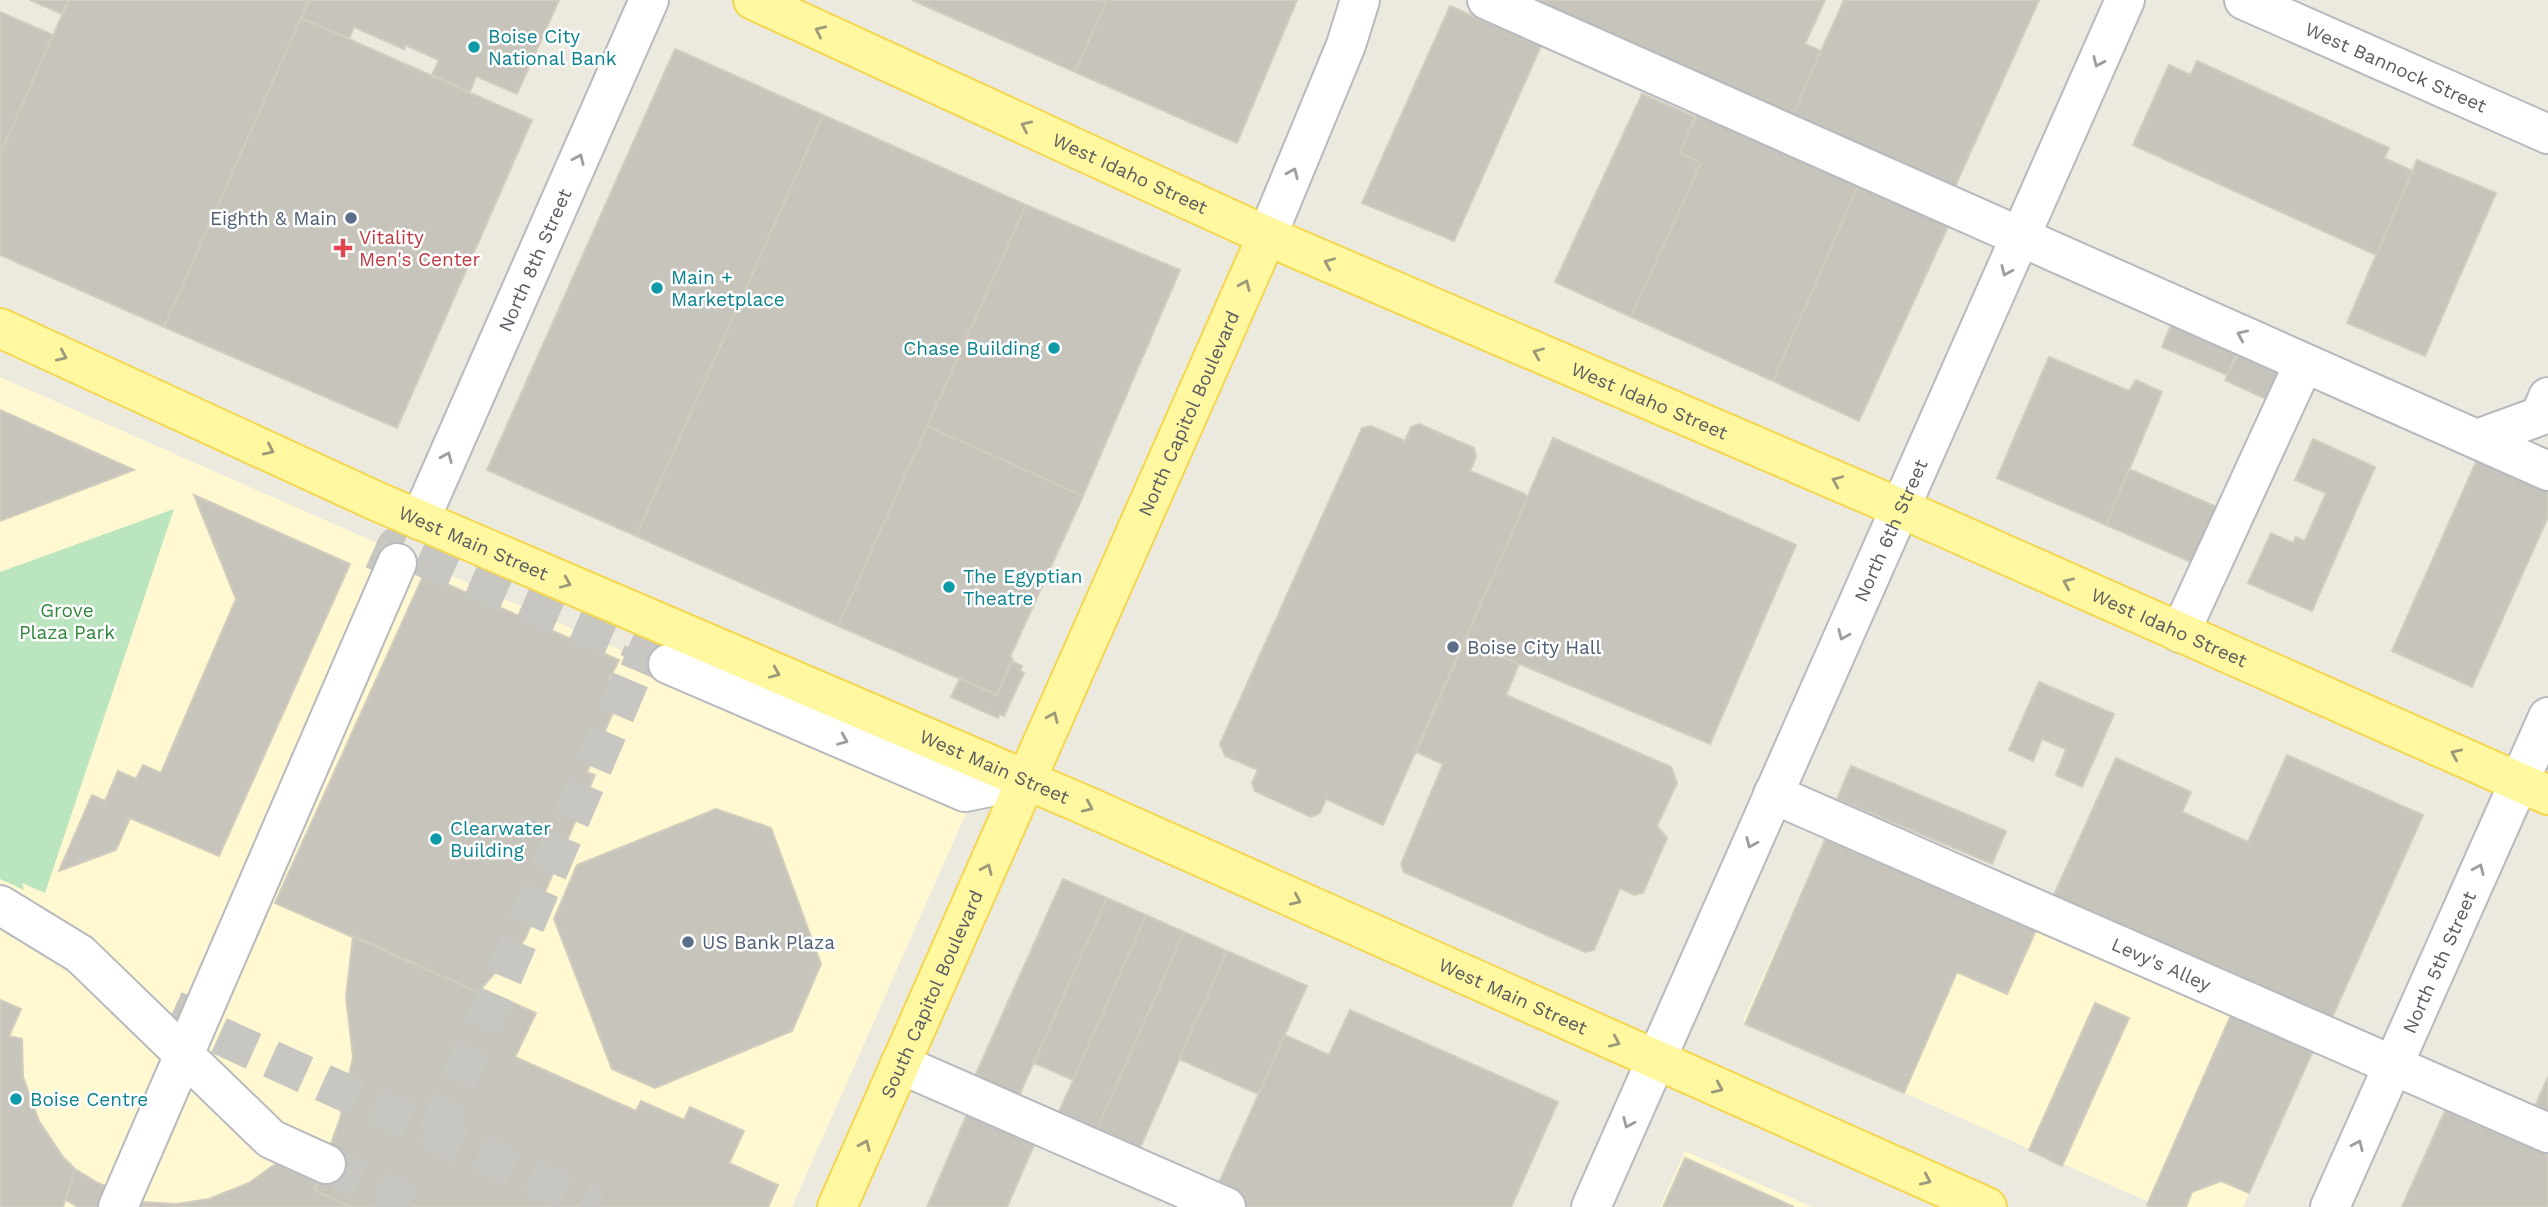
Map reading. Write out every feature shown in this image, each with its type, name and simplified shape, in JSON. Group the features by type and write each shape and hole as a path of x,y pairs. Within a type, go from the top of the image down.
{"main road":[{"name":"West Idaho Street","path":"752,0 1266,236 1900,508 2533,788"},
{"name":"North Capitol Boulevard","path":"1025,780 1266,236"},
{"name":"West Main Street","path":"0,328 420,520 1025,780 1987,1207"},
{"name":"South Capitol Boulevard","path":"837,1207 1025,780"}],"street":[{"name":"North 8th Street","path":"420,520 649,0"},
{"name":"North Capitol Boulevard","path":"1266,236 1346,45 1360,0"},
{"name":"North Capitol Boulevard","path":"1346,45 1376,0"},
{"path":"1487,0 2548,471"},
{"name":"North 6th Street","path":"1591,1207 2125,0"},
{"name":"West Bannock Street","path":"2244,0 2548,134"},
{"path":"2180,633 2304,363"},
{"path":"2477,439 2544,406 2548,463"},
{"path":"118,1207 183,1054 245,920 397,563"},
{"path":"668,664 965,792 1025,780"},
{"name":"North 5th Street","path":"2330,1207 2393,1063 2533,788 2548,717"},
{"name":"Levy's Alley","path":"1773,794 2548,1133"},
{"path":"0,905 79,954 271,1139 326,1164"},
{"path":"900,1064 1226,1207"}],"shaded area":[{"path":"0,377 970,804 792,1207 0,1207"},
{"path":"1832,823 2318,1040 2243,1207 2160,1207 1743,1021"},
{"path":"1685,1151 1812,1207 1660,1207"}],"green space":[{"name":"Grove Plaza Park","path":"174,509 45,893 22,883 24,890 0,879 0,572"}],"building":[{"path":"30,0 69,0 62,14"},
{"path":"69,0 309,0 164,327 0,255 0,155"},
{"name":"Boise City National Bank","path":"309,0 559,0 517,94 476,76 470,92 432,75 439,60 405,45 404,49 354,27 349,39 301,18"},
{"path":"912,0 1107,0 1075,72"},
{"path":"1107,0 1297,0 1237,143 1075,72"},
{"path":"1524,0 1825,0 1805,44 1821,51 1791,118"},
{"path":"1844,0 2039,0 1953,191 1791,118"},
{"path":"1450,6 1541,46 1454,241 1362,203"},
{"path":"0,12 53,35 0,155"},
{"name":"Eighth & Main","path":"301,18 532,120 397,428 164,327"},
{"name":"Main + Marketplace","path":"675,49 823,115 636,536 487,470"},
{"path":"2197,61 2389,148 2384,158 2413,171 2376,255 2133,145 2169,65 2191,75"},
{"path":"1642,94 1695,117 1680,153 1701,163 1631,317 1555,282"},
{"path":"1700,108 1860,181 1773,381 1631,317 1701,163 1680,153"},
{"path":"823,115 1026,205 838,626 636,536"},
{"path":"2417,160 2496,193 2425,356 2347,323"},
{"path":"1860,181 1950,222 1859,421 1773,381"},
{"name":"Chase Building","path":"1026,205 1180,270 1083,496 927,426"},
{"path":"2173,320 2240,345 2227,375 2162,347"},
{"path":"2243,344 2289,366 2272,402 2225,380"},
{"path":"2049,357 2129,391 2136,380 2162,392 2106,525 1997,478"},
{"path":"0,410 134,470 0,521"},
{"path":"1419,424 1474,448 1476,457 1470,471 1525,494 1527,499 1383,825 1326,799 1320,813 1311,817 1255,791 1252,783 1258,770 1225,756 1220,744 1362,428 1371,426 1405,441 1411,427"},
{"name":"The Egyptian Theatre","path":"927,426 1083,496 1010,657 1013,659 997,695 838,626"},
{"path":"1553,438 1796,545 1710,744 1465,641"},
{"path":"2313,439 2375,467 2312,611 2248,583 2271,533 2293,543 2296,537 2305,541 2326,493 2295,480"},
{"path":"2480,453 2548,484 2548,517 2472,687 2392,651"},
{"path":"2129,469 2226,511 2200,566 2106,525"},
{"path":"194,495 350,564 219,856 130,818 116,850 59,871 92,795 105,801 118,771 136,779 143,765 161,773 236,599"},
{"name":"Clearwater Building","path":"424,574 619,660 609,680 620,685 615,698 619,699 587,772 595,775 525,939 478,992 275,903"},
{"path":"1465,641 1519,664 1506,695 1671,767 1677,783 1657,826 1667,838 1643,893 1634,895 1620,888 1594,950 1585,952 1404,872 1401,864 1443,764 1416,752"},
{"path":"1011,661 1022,666 1020,671 1024,673 1004,716 1000,714 998,718 951,697 960,678 997,695"},
{"path":"2039,682 2114,714 2082,787 2056,775 2066,749 2042,739 2033,761 2009,750"},
{"path":"2287,755 2423,815 2330,1022 2053,897 2116,758 2191,792 2182,812 2248,842"},
{"path":"1851,766 2006,831 1992,864 1837,799"},
{"name":"US Bank Plaza","path":"716,809 771,828 821,964 792,1031 655,1088 612,1069 554,919 577,865"},
{"path":"1831,826 2038,926 2007,994 1957,972 1904,1093 1745,1024"},
{"path":"1063,879 1107,898 1019,1096 975,1076"},
{"path":"1107,898 1146,915 1073,1080 1034,1063"},
{"path":"1146,915 1184,932 1097,1129 1059,1112"},
{"path":"1184,932 1227,951 1140,1148 1097,1129"},
{"path":"353,936 478,992 480,988 536,1013 515,1057 636,1111 641,1101 684,1120 690,1107 744,1131 729,1163 778,1185 768,1207 351,1207 314,1190 340,1119 353,1057 346,997"},
{"path":"1227,951 1307,986 1258,1094 1179,1059"},
{"name":"Boise Centre","path":"0,1000 21,1009 9,1036 22,1039 23,1077 39,1121 63,1157 75,1169 63,1207 0,1207"},
{"path":"2095,1003 2129,1018 2062,1166 2029,1150"},
{"path":"2235,1006 2317,1042 2249,1193 2221,1181 2192,1192 2186,1207 2151,1207 2147,1205"},
{"path":"1350,1010 1558,1102 1511,1207 1244,1207 1214,1194 1285,1035 1329,1055"},
{"path":"2548,1077 2548,1112 2535,1106"},
{"path":"2448,1104 2548,1149 2548,1207 2402,1207"},
{"path":"967,1114 1035,1143 1007,1207 927,1207"},
{"path":"295,1150 326,1164 314,1190 351,1207 141,1207 143,1202 177,1204 209,1199 249,1183"},
{"path":"1685,1158 1794,1207 1663,1207"},
{"path":"75,1169 98,1183 143,1202 141,1207 78,1207 66,1200"}],"tunnel":[{"path":"383,575 396,546 668,664"},
{"path":"436,1134 642,653"},
{"path":"199,1000 189,1022 598,1207"},
{"path":"326,1164 420,1207"}],"place":[{"name":"Boise City National Bank","path":"474,47"},
{"name":"Eighth & Main","path":"351,218"},
{"name":"Vitality Men's Center","path":"343,248"},
{"name":"Main + Marketplace","path":"657,288"},
{"name":"Chase Building","path":"1054,348"},
{"name":"The Egyptian Theatre","path":"949,587"},
{"name":"Boise City Hall","path":"1453,647"},
{"name":"Clearwater Building","path":"436,839"},
{"name":"US Bank Plaza","path":"688,942"},
{"name":"Boise Centre","path":"16,1099"}]}
